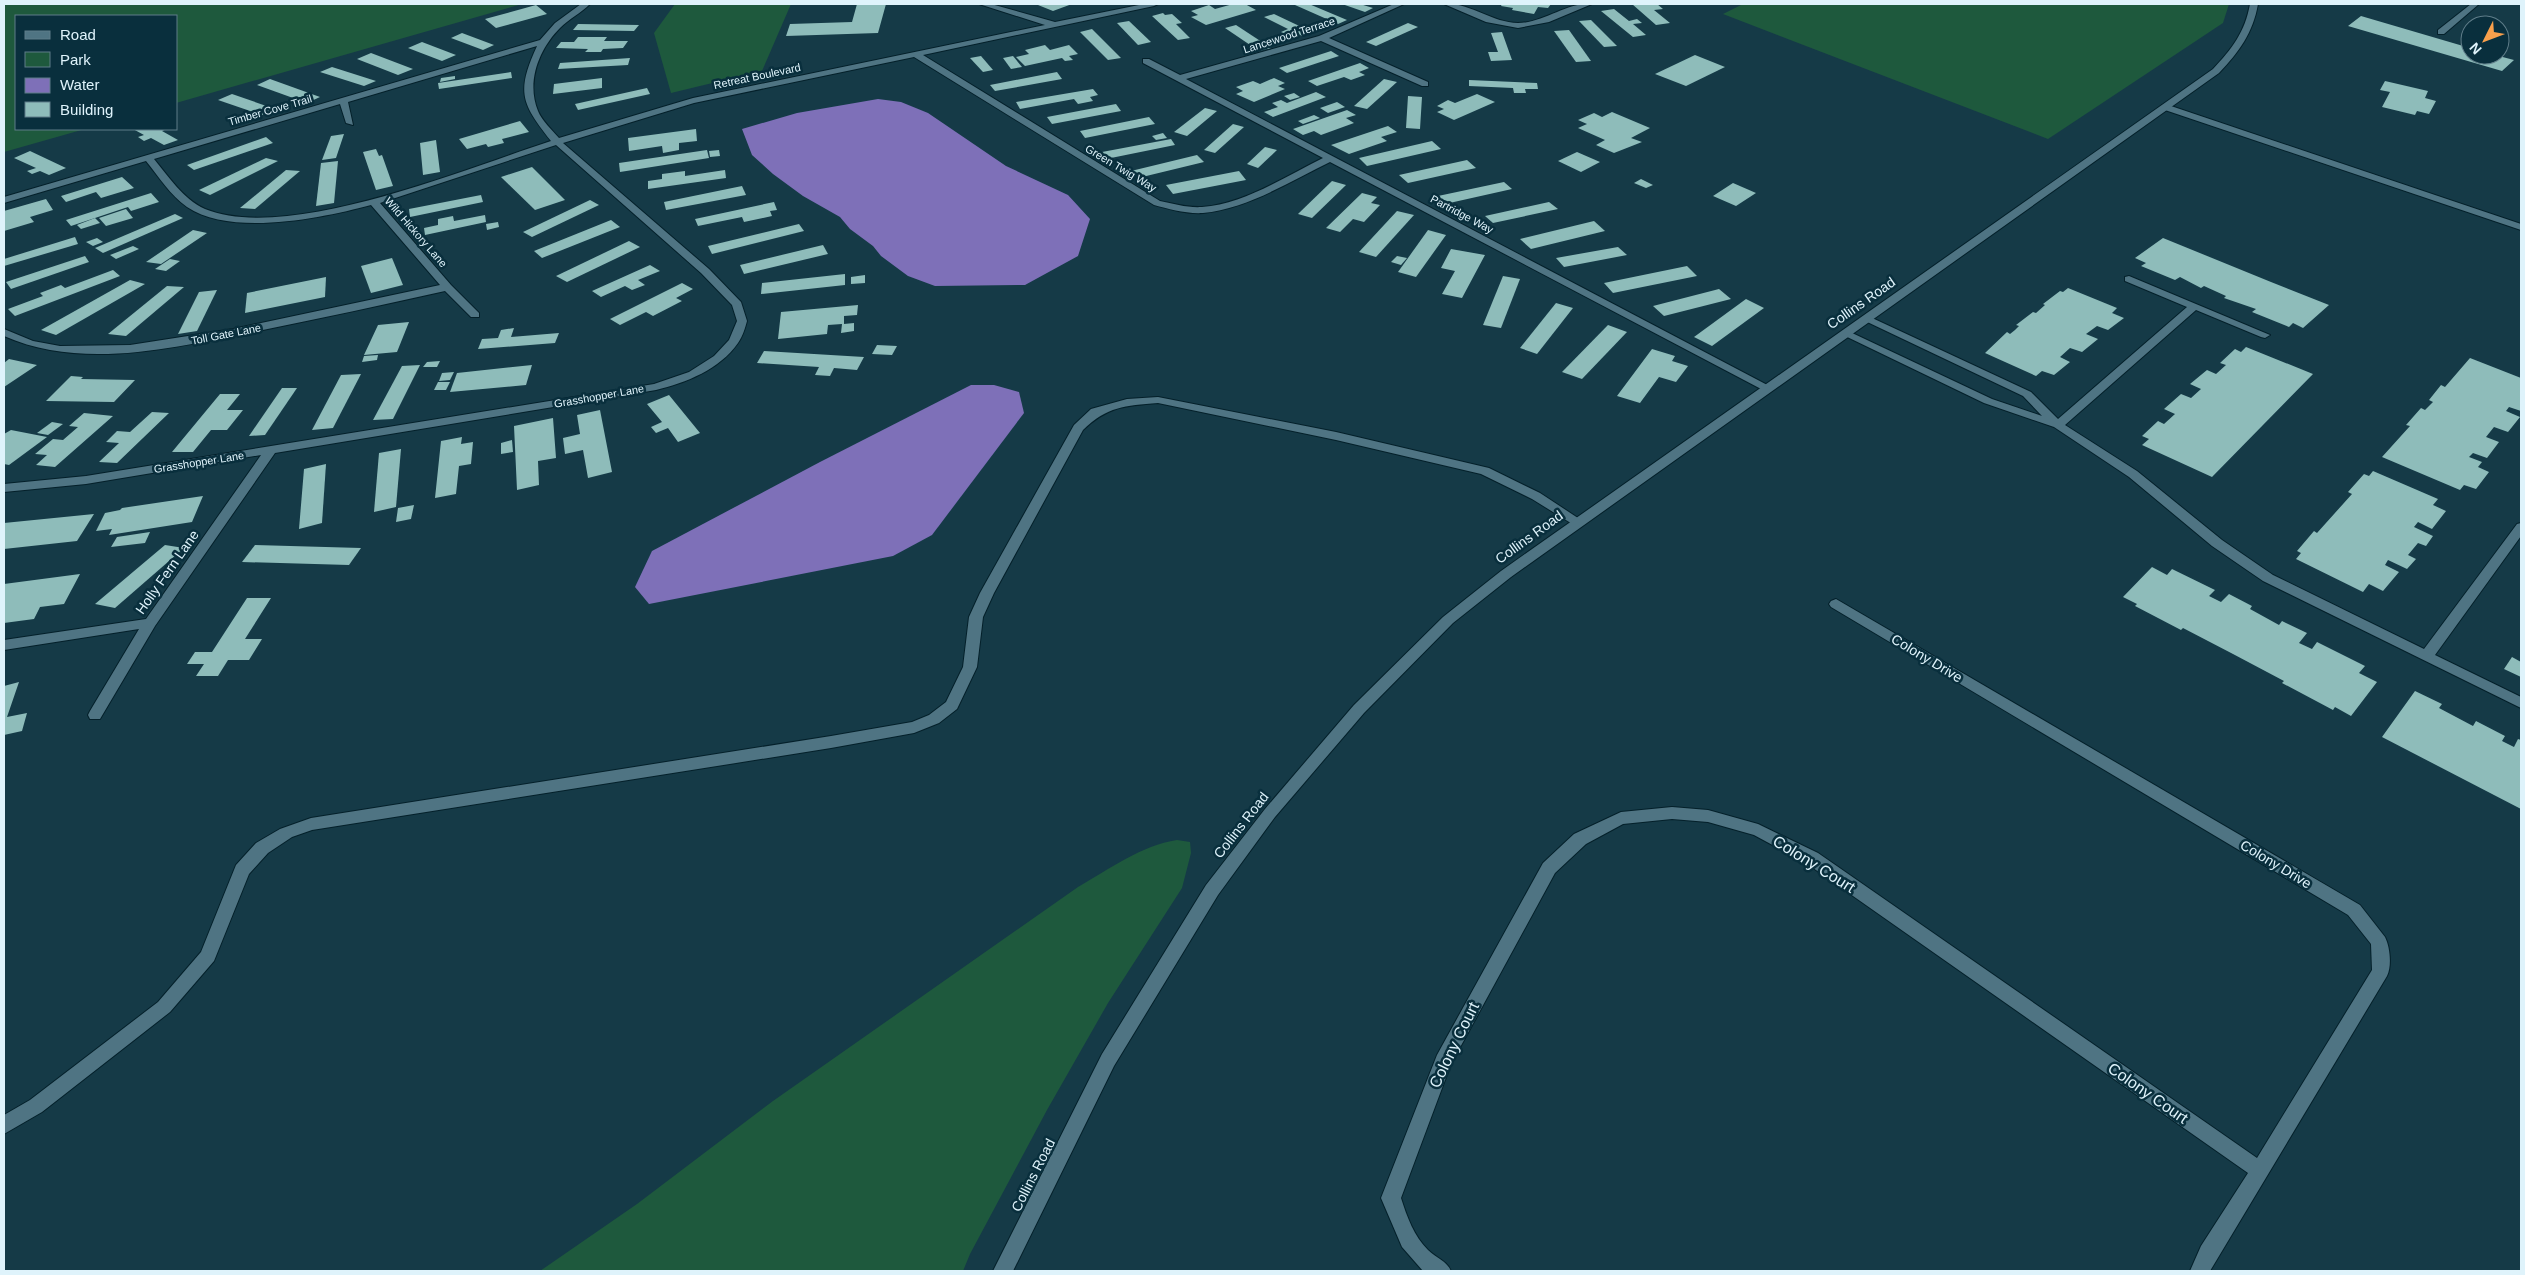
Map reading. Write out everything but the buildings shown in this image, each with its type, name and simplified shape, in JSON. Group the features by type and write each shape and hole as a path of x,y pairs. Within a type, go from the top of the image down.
{"street":[{"name":"Grasshopper Lane","path":"4,488 86,480 656,386 693,374 718,358 734,341 742,322 738,304 704,271 557,142 534,114 528,95 530,71 544,42 558,25 586,4"},
{"path":"983,4 1054,24"},
{"name":"Retreat Boulevard","path":"372,201 623,120 693,102 1154,4"},
{"name":"Lancewood Terrace","path":"1180,78 1322,38 1400,4"},
{"path":"1448,4 1500,25 1517,28 1536,25 1588,4"},
{"name":"Collins Road","path":"1003,1271 1108,1060 1212,890 1270,813 1359,709 1448,620 1506,574 2216,71 2239,48 2252,21 2254,4"},
{"path":"2441,32 2475,4"},
{"path":"1322,38 1425,84"},
{"name":"Timber Cove Trail","path":"4,200 544,42"},
{"name":"Green Twig Way","path":"915,54 1158,203 1181,210 1204,210 1226,205 1331,158"},
{"name":"Partridge Way","path":"1146,61 1767,388"},
{"path":"343,100 350,123"},
{"path":"2165,107 2521,227"},
{"name":"Wild Hickory Lane","path":"148,158 185,203 210,214 244,219 275,219 308,216 372,201 447,287 475,315"},
{"path":"2129,279 2265,335"},
{"name":"Toll Gate Lane","path":"4,332 16,340 51,348 137,349 312,317 447,287"},
{"path":"2058,425 2194,306"},
{"path":"1866,319 2027,394 2058,425 2133,474 2217,543 2268,578 2521,703"},
{"path":"1846,334 1988,401 2058,425"},
{"path":"4,346 16,340"},
{"path":"4,1125 36,1106 164,1007 208,956 242,870 262,848 286,833 311,824 694,765 914,727 934,720 952,705 970,667 976,617 987,593 1078,428 1095,412 1127,402 1158,400 1345,438 1485,471 1536,496 1578,522"},
{"name":"Holly Fern Lane","path":"95,715 150,623 271,450"},
{"path":"2427,656 2521,527"},
{"name":"Colony Drive","path":"1836,604 2354,910 2379,942 2381,971 2260,1172 2208,1253 2200,1271"},
{"path":"4,645 150,623"},
{"name":"Colony Court","path":"1441,1271 1434,1268 1405,1238 1391,1198 1443,1061 1549,868 1580,839 1621,818 1672,813 1708,816 1758,830 1812,858 2260,1172"}],"green space":[{"path":"4,4 522,4 178,102 178,15 15,15 15,130 81,130 4,152"},
{"path":"675,4 791,4 762,71 671,93 654,33"},
{"path":"1743,4 2229,4 2223,23 2048,139 1723,14"},
{"path":"1177,840 1190,842 1191,853 1182,888 1108,1003 1047,1110 970,1254 963,1271 540,1271 637,1204 773,1101 1078,887 1138,853 1151,847"}],"water":[{"path":"878,99 901,102 928,113 1006,166 1068,195 1090,219 1078,256 1025,285 935,286 908,276 881,256 873,246 850,229 840,217 803,196 773,174 752,155 742,129 797,113"},
{"path":"971,385 994,385 1019,392 1024,413 932,535 893,556 649,604 635,587 652,551"}]}
